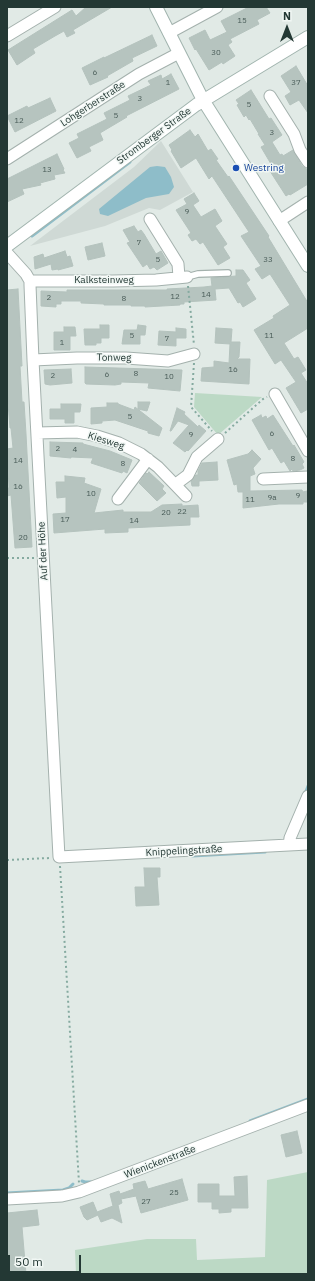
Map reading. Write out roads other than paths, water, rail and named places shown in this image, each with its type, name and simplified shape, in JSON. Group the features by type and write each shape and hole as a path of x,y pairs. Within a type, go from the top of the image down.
{"main road":[{"path":"156,7 203,100 308,266"},
{"name":"Stromberger Straße","path":"7,246 203,100 308,37"}],"street":[{"path":"7,36 54,7"},
{"path":"169,33 217,7"},
{"name":"Lohgerberstraße","path":"8,157 139,74 179,53"},
{"path":"270,96 294,134 300,150 308,162"},
{"path":"279,221 308,202"},
{"path":"150,219 178,264 183,277"},
{"path":"7,252 26,274 30,281"},
{"name":"Kalksteinweg","path":"30,281 156,280 183,277"},
{"name":"Auf der Höhe","path":"30,281 59,857"},
{"name":"Tonweg","path":"33,360 84,358 168,361 194,354"},
{"path":"275,394 308,451"},
{"name":"Kiesweg","path":"37,433 76,432 119,443 148,459 176,484 186,496"},
{"path":"176,484 188,475 197,457 218,438"},
{"path":"118,499 148,459"},
{"path":"263,479 308,477"},
{"path":"289,845 290,838 308,796"},
{"name":"Knippelingstraße","path":"59,857 308,844"},
{"name":"Wienickenstraße","path":"7,1199 62,1196 79,1192 308,1105"}],"lane":[{"path":"183,277 198,274 228,273"}],"water":[{"path":"150,167 165,167 171,177 174,187 169,194 146,198 108,216 100,214 99,209"}],"waterway":[{"path":"32,236 130,162"},
{"path":"305,794 308,786"},
{"path":"192,856 265,852"},
{"path":"250,1121 308,1099"},
{"path":"82,1181 91,1182"},
{"path":"7,1193 63,1190 69,1188 73,1184"}],"place":[{"name":"Westring","path":"236,168"}]}
